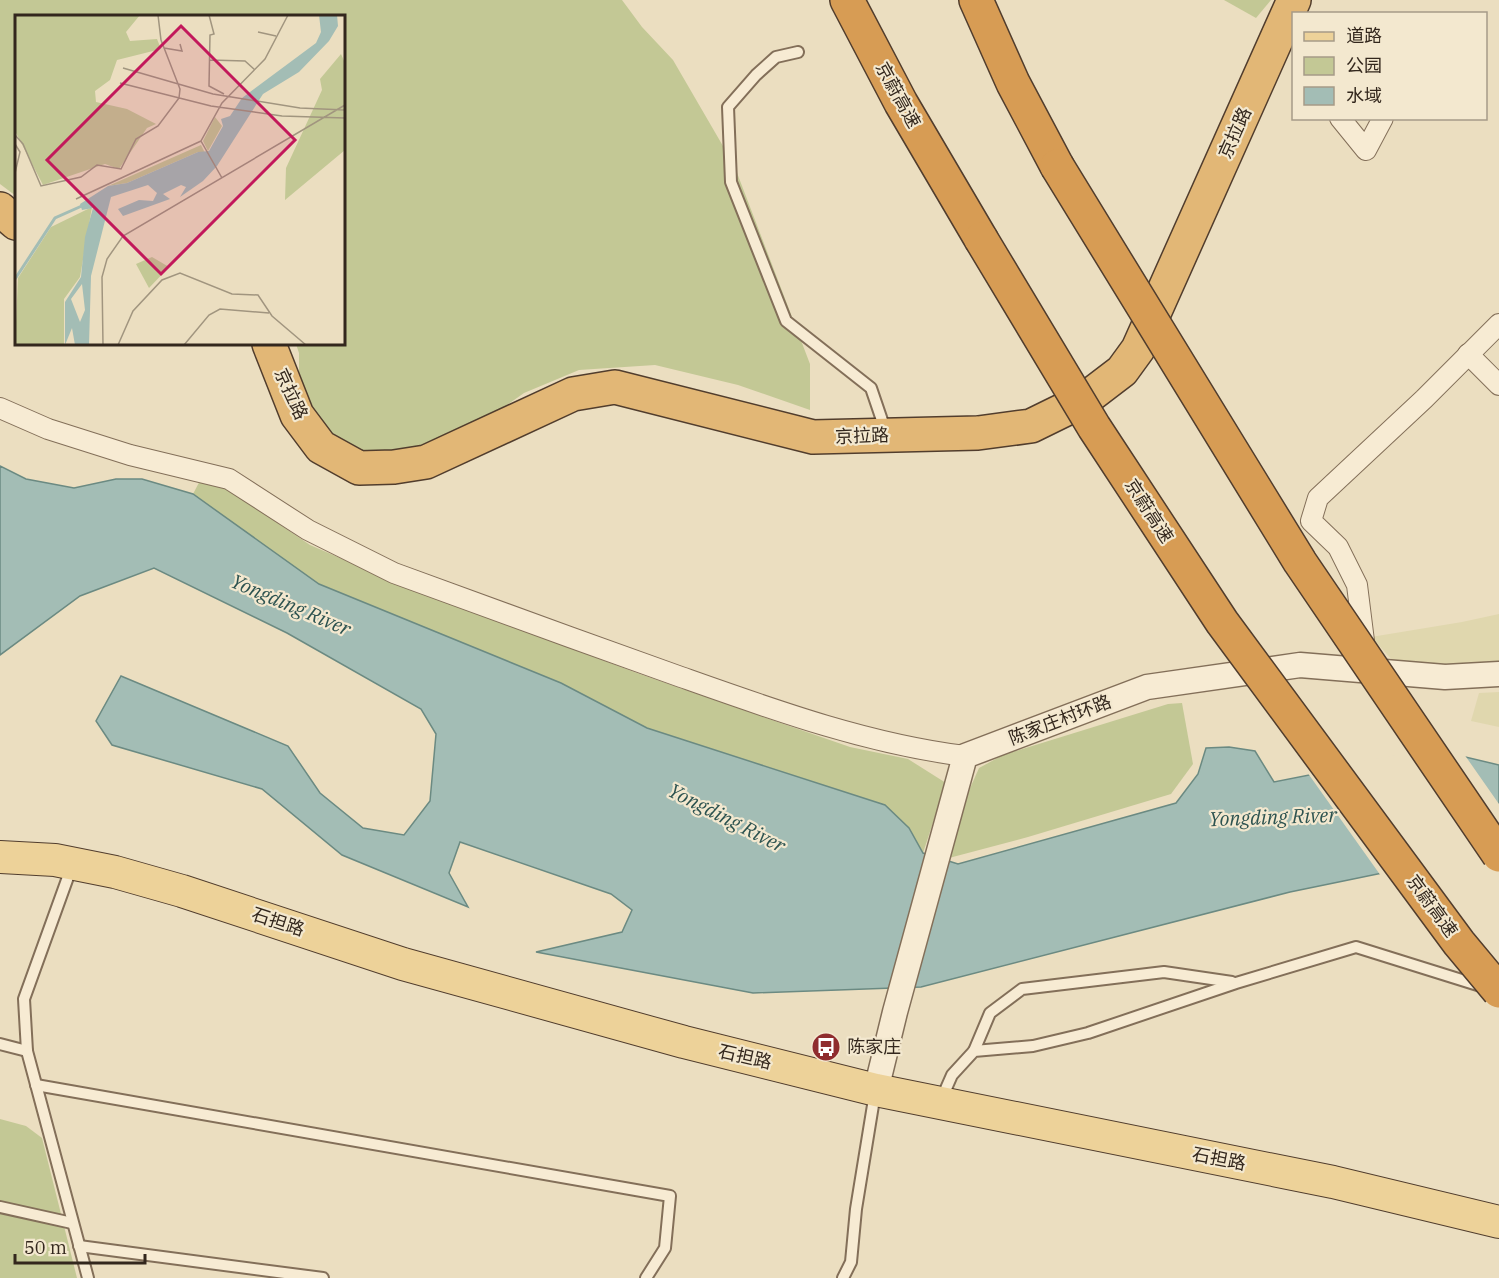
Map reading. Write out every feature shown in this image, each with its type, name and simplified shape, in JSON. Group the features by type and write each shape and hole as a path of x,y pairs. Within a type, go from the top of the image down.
{"highway":[{"name":"京蔚高速","path":"847,0 901,103 1094,427 1222,622 1459,943 1499,991"},
{"path":"976,0 1013,83 1058,166 1300,562 1499,855"},
{"name":"京拉路","path":"269,345 297,415 321,447 359,468 394,467 426,462 573,394 615,387 813,437 978,433 1031,426 1084,400 1122,371 1138,349 1287,34 1294,0"},
{"path":"0,208 15,222"}],"main road":[{"name":"石担路","path":"0,857 56,860 115,872 182,891 403,964 684,1042 876,1090 1333,1182 1499,1222"}],"street":[{"path":"1342,120 1366,150 1382,120"},
{"path":"1366,670 1357,585 1338,548 1311,521 1318,498 1424,399 1499,324"},
{"path":"1468,354 1499,385"},
{"path":"0,408 48,429 120,452 229,479 308,530 365,560 394,573 591,645 781,712 921,751 966,756 895,1012 876,1090"},
{"name":"陈家庄村环路","path":"966,756 1148,687 1300,665 1445,677 1499,674"}],"lane":[{"path":"798,52 776,57 756,75 728,107 731,182 786,321 870,388 887,435"},
{"path":"73,864 24,999 27,1051 88,1278"},
{"path":"974,1051 1033,1046 1077,1036 1236,983 1356,947 1499,991"},
{"path":"939,1103 952,1075 974,1051 990,1013 1022,988 1164,972 1236,983"},
{"path":"0,1044 27,1051"},
{"path":"36,1085 670,1196 665,1248 646,1278"},
{"path":"845,1278 851,1262 856,1209 876,1090"},
{"path":"0,1207 72,1223"},
{"path":"79,1246 323,1278"}],"shaded area":[{"path":"1499,614 1499,668 1399,667 1371,637 1462,622"},
{"path":"1499,692 1499,727 1471,721 1479,693"}],"green space":[{"path":"0,0 622,0 642,27 673,60 734,165 810,364 810,410 738,385 655,365 579,370 524,393 467,433 413,453 356,456 316,430 299,392 299,353 296,345 345,345 345,15 15,15 15,195 0,184"},
{"path":"1224,0 1271,0 1256,18"},
{"path":"204,473 310,545 405,586 637,673 850,747 908,759 946,783 923,853 909,828 885,805 647,728 561,683 319,584 193,494"},
{"path":"1182,703 1193,764 1171,794 949,858 959,813 979,768 1003,755 1168,704"},
{"path":"0,1119 26,1126 42,1138 77,1278 0,1278"}],"water":[{"name":"Yongding River","path":"0,466 26,479 74,488 116,479 142,479 193,494 319,584 561,683 647,728 885,805 909,828 923,853 958,864 1176,803 1198,774 1206,748 1229,747 1255,751 1274,782 1436,750 1499,765 1499,854 1431,863 1290,892 921,987 753,993 536,952 622,932 632,910 611,894 460,842 449,873 468,907 342,855 262,789 112,745 96,721 121,676 288,746 320,793 363,828 404,835 430,801 436,734 421,709 287,633 154,568 80,596 0,655"}],"pier":[{"path":"1436,747 1464,754 1499,804 1499,857 1431,866 1381,876 1307,772"}],"place":[{"name":"陈家庄","path":"826,1047"}]}
